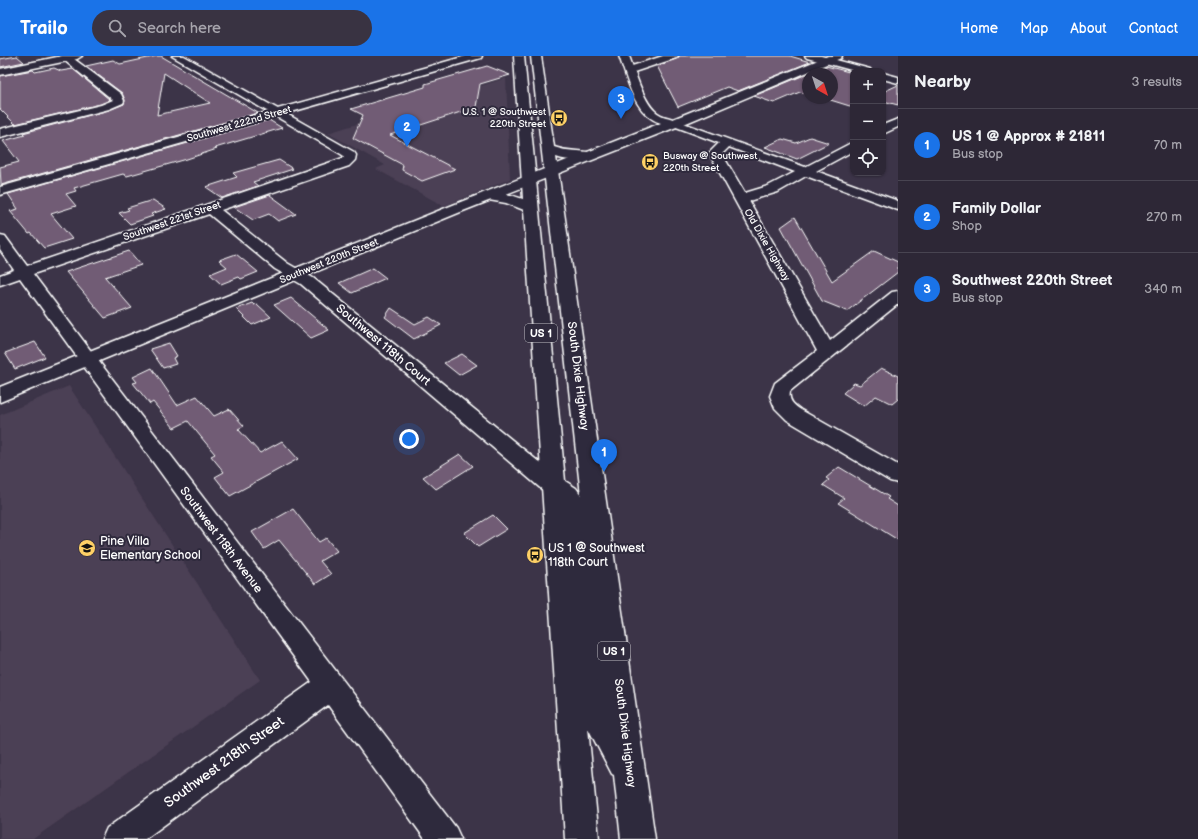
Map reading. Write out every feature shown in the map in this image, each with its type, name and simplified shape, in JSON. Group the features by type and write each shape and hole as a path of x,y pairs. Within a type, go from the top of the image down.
{"main road":[{"name":"Southwest 222nd Street","path":"0,191 477,56"},
{"name":"US 1","path":"519,56 582,839"},
{"path":"528,56 531,80 540,87"},
{"name":"South Dixie Highway","path":"536,56 638,839"},
{"path":"624,56 649,113 662,120 674,123"},
{"path":"0,72 72,57"},
{"name":"Southwest 220th Street","path":"0,395 488,196 674,123 832,58"},
{"path":"522,103 532,112 538,163 541,168 551,172"},
{"path":"548,148 563,155 588,156"},
{"path":"529,180 540,186 543,190 551,262 565,280"},
{"path":"488,196 510,199 530,207"},
{"path":"553,486 573,479 584,470 589,462"},
{"path":"553,486 565,491 572,497 577,508 597,713 630,776"}],"street":[{"path":"177,56 277,113"},
{"path":"630,70 672,56"},
{"path":"810,56 832,58 858,68"},
{"path":"0,132 109,105 119,101 118,96 72,57"},
{"path":"886,77 898,80"},
{"name":"Southwest 221st Street","path":"0,280 345,163 349,160 349,154 277,113"},
{"path":"886,128 898,122"},
{"path":"674,123 898,206"},
{"name":"Old Dixie Highway","path":"728,142 716,153 827,352"},
{"path":"741,199 773,189 850,148"},
{"name":"Southwest 118th Court","path":"211,208 281,266 307,281 553,486"},
{"name":"Southwest 118th Avenue","path":"0,239 86,359 445,839"},
{"path":"898,296 782,388 779,393 779,399 794,415 898,475"},
{"name":"Southwest 218th Street","path":"118,839 330,686"}],"shaded area":[{"path":"506,78 510,179 444,206 376,169 385,165 328,133"},
{"name":"Pine Villa Elementary School","path":"69,386 260,680 33,839 0,839 0,415"}],"building":[{"path":"17,56 24,62 0,67 0,59"},
{"path":"161,56 258,113 1,185 0,167 19,162 3,141 25,135 23,133 109,110 124,104 125,100 122,93 86,66 113,60 120,64","holes":["164,73 210,103 157,115"]},
{"path":"680,56 790,56 810,62 738,91 727,87 678,107 657,66"},
{"path":"487,66 510,75 480,84 476,107 390,135 455,169 422,181 402,170 403,165 353,138 363,115 351,109 425,87 425,84"},
{"path":"826,66 834,68 821,68"},
{"path":"54,68 61,71 73,69 110,100 101,104 15,124 0,109 0,76"},
{"path":"838,69 850,72 850,106 838,102"},
{"path":"802,76 802,93 800,92 774,103 754,96"},
{"path":"898,85 898,105 886,102 886,91"},
{"path":"269,120 282,128 215,148 217,149 187,159 127,176 123,174 74,188 76,191 66,194 76,206 51,214 72,239 44,248 31,233 29,234 10,211 18,209 8,194"},
{"path":"810,137 829,143 797,159 765,147 782,139 796,143"},
{"path":"279,160 293,169 253,182 258,186 222,198 206,187 237,177 233,173"},
{"path":"270,195 296,214 278,221 269,214 253,220 234,207"},
{"path":"153,200 166,209 151,214 153,216 130,224 119,213 129,210 127,208"},
{"path":"795,217 832,281 874,251 898,262 898,272 847,311 822,301 781,227"},
{"path":"129,251 141,265 105,277 132,308 105,318 66,272"},
{"path":"236,254 258,272 241,279 239,277 221,284 210,274 227,267 219,260"},
{"path":"373,268 386,278 352,293 339,283"},
{"path":"291,298 329,330 311,338 274,305"},
{"path":"252,303 254,305 257,304 271,317 252,325 236,309"},
{"path":"391,308 415,324 429,317 441,325 414,339 385,317"},
{"path":"35,342 45,357 15,369 5,353"},
{"path":"169,343 177,356 173,358 176,364 163,368 150,349"},
{"path":"462,354 477,365 459,375 444,363"},
{"path":"152,368 177,405 197,396 214,416 229,409 244,426 238,429 260,453 282,441 298,459 230,496 215,477 224,472 211,456 215,454 188,421 174,428 153,402 150,404 133,383 137,382 133,377"},
{"path":"881,368 898,376 898,399 892,404 876,396 864,406 843,393 854,383 860,385"},
{"path":"460,454 473,466 436,489 423,477"},
{"path":"839,467 889,497 887,499 898,506 898,540 838,503 844,498 823,485 829,480 826,478"},
{"path":"293,509 319,542 326,538 337,551 320,561 331,574 315,584 279,540 264,549 252,532"},
{"path":"493,515 507,529 478,547 464,533"}],"place":[{"name":"U.S. 1 @ Southwest 220th Street","path":"559,118"},
{"name":"Southwest 220th Street","path":"621,119"},
{"name":"Family Dollar","path":"407,147"},
{"name":"Busway @ Southwest 220th Street","path":"650,162"},
{"name":"US 1 @ Approx # 21811","path":"604,472"},
{"name":"Pine Villa Elementary School","path":"87,548"},
{"name":"US 1 @ Southwest 118th Court","path":"535,555"}]}
